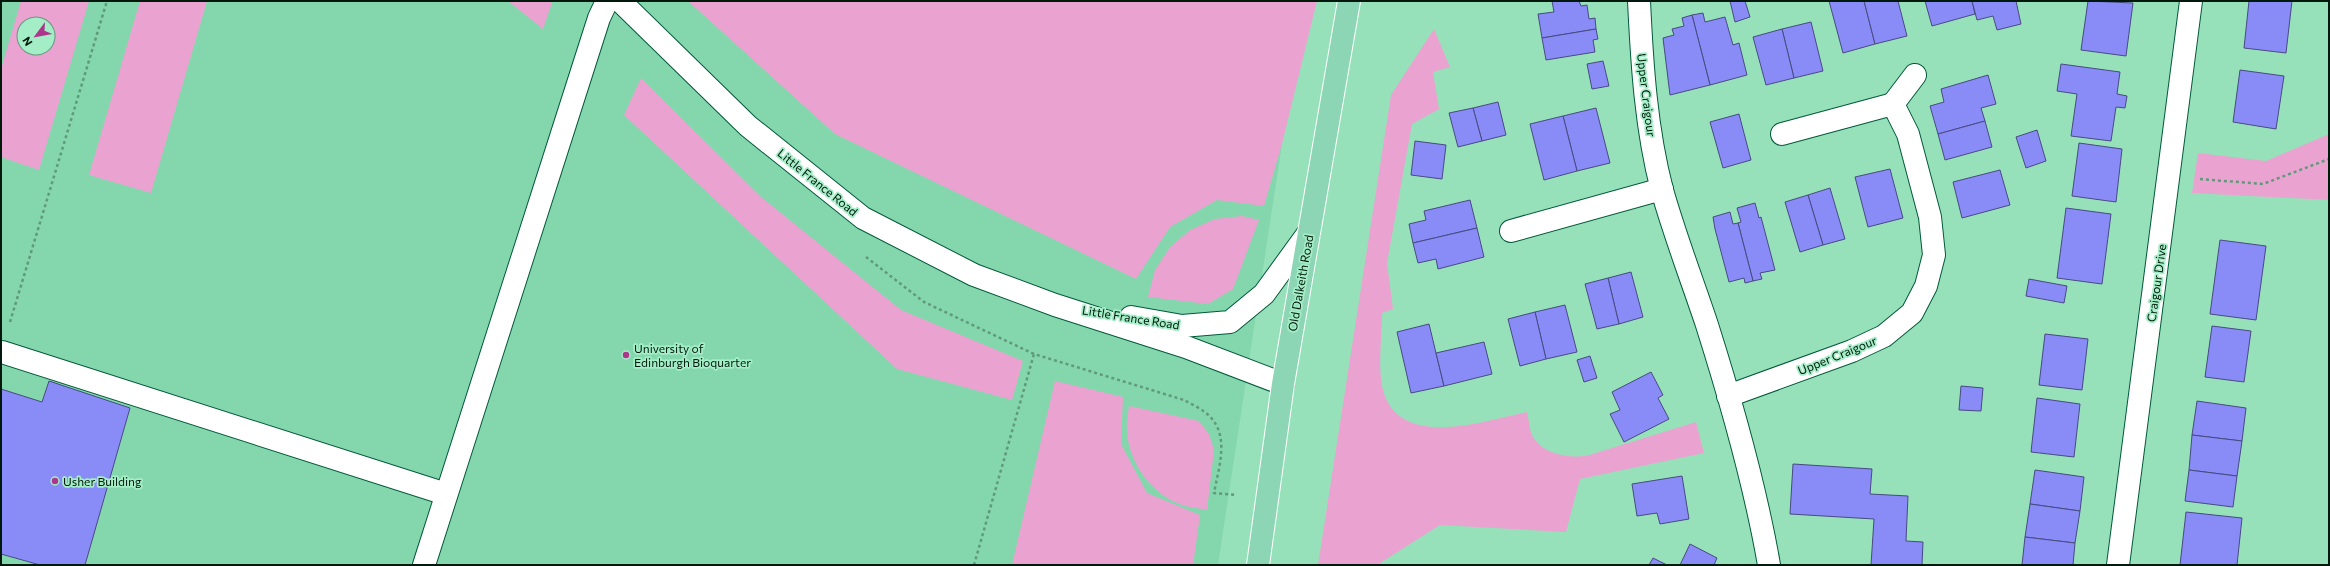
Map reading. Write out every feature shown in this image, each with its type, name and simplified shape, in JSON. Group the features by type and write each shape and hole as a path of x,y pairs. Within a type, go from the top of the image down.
{"main road":[{"name":"Old Dalkeith Road","path":"1258,565 1283,384 1349,1"}],"street":[{"path":"424,565 599,18 607,1"},
{"name":"Little France Road","path":"620,1 748,126 863,218 974,275 1055,305 1186,347 1283,384"},
{"name":"Upper Craigour","path":"1639,1 1641,57 1648,113 1662,189 1728,396 1761,518 1769,565"},
{"name":"Craigour Drive","path":"2118,565 2170,176 2191,1"},
{"path":"1782,134 1893,104 1915,75"},
{"name":"Upper Craigour","path":"1728,396 1852,351 1884,336 1912,313 1926,286 1934,255 1934,247 1930,217 1908,134 1893,104"},
{"path":"1511,232 1662,189"},
{"name":"Little France Road","path":"1055,305 1182,326 1230,322 1264,294 1309,232"},
{"path":"2,352 446,494"}],"path":[{"path":"2,352 107,1"},
{"path":"2170,176 2263,184 2329,159"},
{"path":"974,565 1034,354"}],"shaded area":[{"name":"University of Edinburgh Bioquarter","path":"1,1 904,1 1282,144 1218,565 1,565"},
{"path":"21,1 89,1 39,170 1,157 1,69 16,18 16,56 56,56 56,16 17,16"},
{"path":"140,1 207,1 151,193 89,175"},
{"path":"508,1 549,1 552,3 543,29"},
{"path":"688,1 1317,1 1282,144 1264,206 1217,200 1170,227 1136,279 835,134"},
{"path":"1434,29 1450,67 1433,72 1439,109 1412,124 1387,263 1393,309 1382,313 1380,368 1382,386 1390,406 1404,419 1422,426 1443,427 1488,421 1527,412 1532,435 1542,447 1548,451 1571,456 1586,456 1696,422 1704,453 1580,479 1566,532 1440,525 1377,565 1318,565 1391,95"},
{"path":"641,78 761,197 901,310 1023,361 1012,400 897,369 624,115"},
{"path":"2329,134 2329,200 2192,193 2198,153 2266,161"},
{"path":"1242,216 1259,220 1233,289 1208,304 1148,297 1155,270 1170,247 1190,230 1215,219"},
{"path":"1055,381 1123,397 1121,444 1147,493 1200,515 1193,565 1012,565"},
{"path":"1129,406 1199,421 1209,434 1214,450 1207,510 1185,506 1171,500 1161,494 1144,476 1137,465 1128,442 1127,424"}],"building":[{"path":"1552,1 1579,1 1581,6 1587,5 1589,19 1595,18 1596,29 1542,38 1538,14 1554,12"},
{"path":"1730,1 1745,1 1750,17 1735,22"},
{"path":"1829,1 1864,1 1875,44 1843,53"},
{"path":"1864,1 1898,1 1907,36 1875,44"},
{"path":"1925,1 1972,1 1975,14 1932,26"},
{"path":"1972,1 2016,1 2021,24 1997,30 1993,16 1977,20"},
{"path":"2088,1 2133,3 2126,56 2081,50"},
{"path":"2249,1 2292,1 2286,53 2244,48"},
{"path":"1703,13 1705,22 1725,17 1733,45 1739,43 1747,75 1710,85 1692,15"},
{"path":"1692,15 1710,85 1670,95 1663,38 1674,35 1672,29 1684,26 1682,18"},
{"path":"1811,22 1823,71 1794,78 1782,29"},
{"path":"1596,29 1598,39 1593,40 1595,52 1546,60 1542,38"},
{"path":"1782,29 1794,78 1766,85 1753,37"},
{"path":"1603,61 1609,86 1592,89 1587,64"},
{"path":"2061,64 2120,72 2117,94 2127,96 2125,108 2116,107 2111,141 2071,136 2077,94 2057,91"},
{"path":"2240,70 2284,76 2276,129 2233,122"},
{"path":"1988,75 1996,104 1981,108 1985,121 1938,134 1930,106 1944,102 1941,89"},
{"path":"1498,102 1506,135 1482,141 1473,108"},
{"path":"1473,108 1482,141 1458,147 1449,113"},
{"path":"1596,108 1610,163 1577,171 1563,116"},
{"path":"1739,114 1751,160 1723,168 1710,122"},
{"path":"1563,116 1577,171 1544,180 1530,124"},
{"path":"1985,121 1992,147 1945,160 1938,134"},
{"path":"2037,130 2046,161 2026,168 2016,137"},
{"path":"1415,141 1446,145 1442,179 1411,175"},
{"path":"2079,143 2122,149 2116,202 2072,196"},
{"path":"1890,169 1903,218 1868,227 1855,177"},
{"path":"2000,170 2010,205 1962,218 1953,182"},
{"path":"1830,188 1845,239 1823,245 1808,195"},
{"path":"1808,195 1823,245 1800,252 1785,202"},
{"path":"1470,200 1477,228 1413,243 1409,224 1426,220 1424,211"},
{"path":"1755,203 1759,218 1761,217 1775,270 1760,273 1762,279 1753,281 1738,223 1741,222 1737,208"},
{"path":"2066,208 2111,214 2102,284 2057,278"},
{"path":"1730,212 1733,224 1738,223 1753,281 1745,283 1744,278 1729,282 1713,217"},
{"path":"1477,228 1484,257 1438,269 1436,259 1418,263 1413,243"},
{"path":"2220,240 2266,246 2256,320 2210,314"},
{"path":"1631,272 1643,317 1619,324 1608,278"},
{"path":"1608,278 1619,324 1597,329 1585,284"},
{"path":"2029,279 2067,286 2064,303 2026,296"},
{"path":"1565,305 1577,352 1546,359 1535,312"},
{"path":"1535,312 1546,359 1520,366 1508,319"},
{"path":"1429,324 1444,386 1411,393 1397,332"},
{"path":"2212,326 2251,331 2244,382 2205,377"},
{"path":"2045,334 2088,339 2082,390 2039,385"},
{"path":"1484,342 1492,374 1444,386 1436,353"},
{"path":"1590,356 1597,378 1584,382 1577,360"},
{"path":"1651,372 1663,395 1658,398 1669,419 1624,442 1610,414 1620,410 1612,392"},
{"name":"Usher Building","path":"49,381 130,408 85,565 40,565 1,554 1,389 42,402"},
{"path":"1961,386 1983,388 1981,411 1959,410"},
{"path":"2037,398 2080,404 2074,457 2031,452"},
{"path":"2197,401 2246,408 2242,441 2192,435"},
{"path":"2192,435 2242,441 2237,476 2189,470"},
{"path":"1793,464 1872,469 1870,494 1908,496 1906,541 1923,542 1922,565 1871,565 1874,519 1790,514"},
{"path":"2035,470 2084,477 2080,511 2030,504"},
{"path":"2189,470 2237,476 2233,507 2185,501"},
{"path":"1682,476 1689,519 1660,524 1657,513 1637,516 1632,484"},
{"path":"2030,504 2080,511 2075,543 2025,537"},
{"path":"2186,512 2242,518 2237,565 2180,565"},
{"path":"2025,537 2075,543 2073,565 2022,565"},
{"path":"1690,544 1717,558 1714,565 1680,565"},
{"path":"1653,558 1667,565 1649,565"}],"place":[{"name":"University of Edinburgh Bioquarter","path":"626,355"},
{"name":"Usher Building","path":"55,481"}]}
